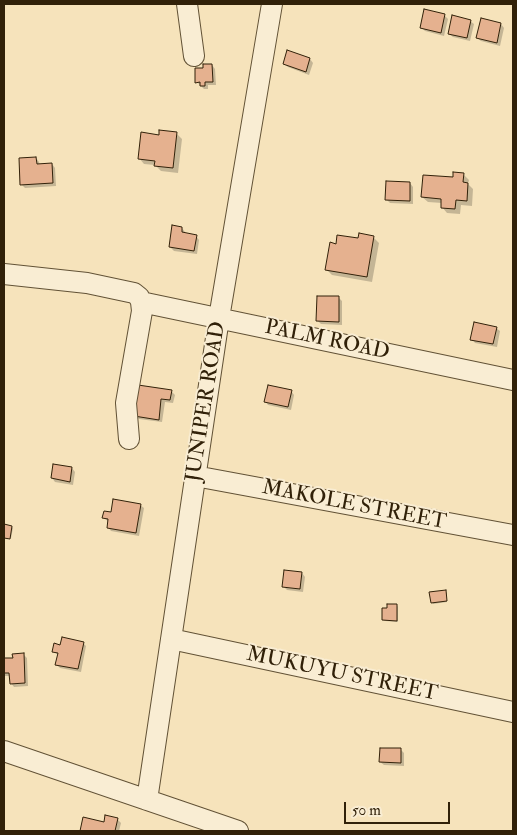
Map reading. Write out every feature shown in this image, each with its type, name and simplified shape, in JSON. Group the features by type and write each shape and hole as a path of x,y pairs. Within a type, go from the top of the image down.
{"street":[{"path":"187,4 194,56"},
{"name":"JUNIPER ROAD","path":"146,800 219,318 272,4"},
{"name":"PALM ROAD","path":"4,274 87,283 134,293 142,302 513,380"},
{"path":"129,439 126,403 142,302"},
{"name":"MAKOLE STREET","path":"195,476 513,535"},
{"name":"MUKUYU STREET","path":"171,639 513,712"},
{"path":"4,751 238,831"}],"building":[{"path":"424,9 445,14 441,33 420,28"},
{"path":"452,15 471,20 467,38 448,34"},
{"path":"481,18 501,23 497,43 476,38"},
{"path":"287,50 310,58 306,72 283,64"},
{"path":"203,64 212,64 213,82 205,82 205,86 200,86 200,82 195,83 195,68 203,68"},
{"path":"159,130 177,132 173,168 154,166 155,161 138,159 141,132 159,135"},
{"path":"36,157 37,164 52,163 53,183 20,185 19,158"},
{"path":"453,172 464,173 463,182 468,183 467,201 456,200 455,209 441,208 441,199 421,197 423,175 453,177"},
{"path":"386,181 410,182 410,201 385,200"},
{"path":"172,225 182,227 182,232 197,235 194,251 169,247"},
{"path":"359,233 374,236 367,277 325,270 330,242 336,244 337,235 358,238"},
{"path":"317,296 339,296 339,322 316,321"},
{"path":"474,322 497,327 493,344 470,340"},
{"path":"138,385 172,390 170,400 161,399 159,420 134,416"},
{"path":"268,385 292,390 288,407 264,402"},
{"path":"53,464 72,467 70,482 51,478"},
{"path":"113,499 141,504 136,533 107,528 108,519 102,518 104,511 111,512"},
{"path":"4,524 12,526 10,539 4,538"},
{"path":"284,570 302,572 300,589 282,587"},
{"path":"446,590 447,601 431,603 429,592"},
{"path":"387,604 397,604 397,621 382,620 382,608 387,608"},
{"path":"62,637 84,642 78,669 55,665 58,653 52,652 54,643 60,645"},
{"path":"24,653 25,683 10,684 9,673 4,673 4,658 13,658 12,654"},
{"path":"380,748 401,748 401,763 379,762"},
{"path":"105,815 118,818 115,831 80,831 83,817 104,822"}]}
